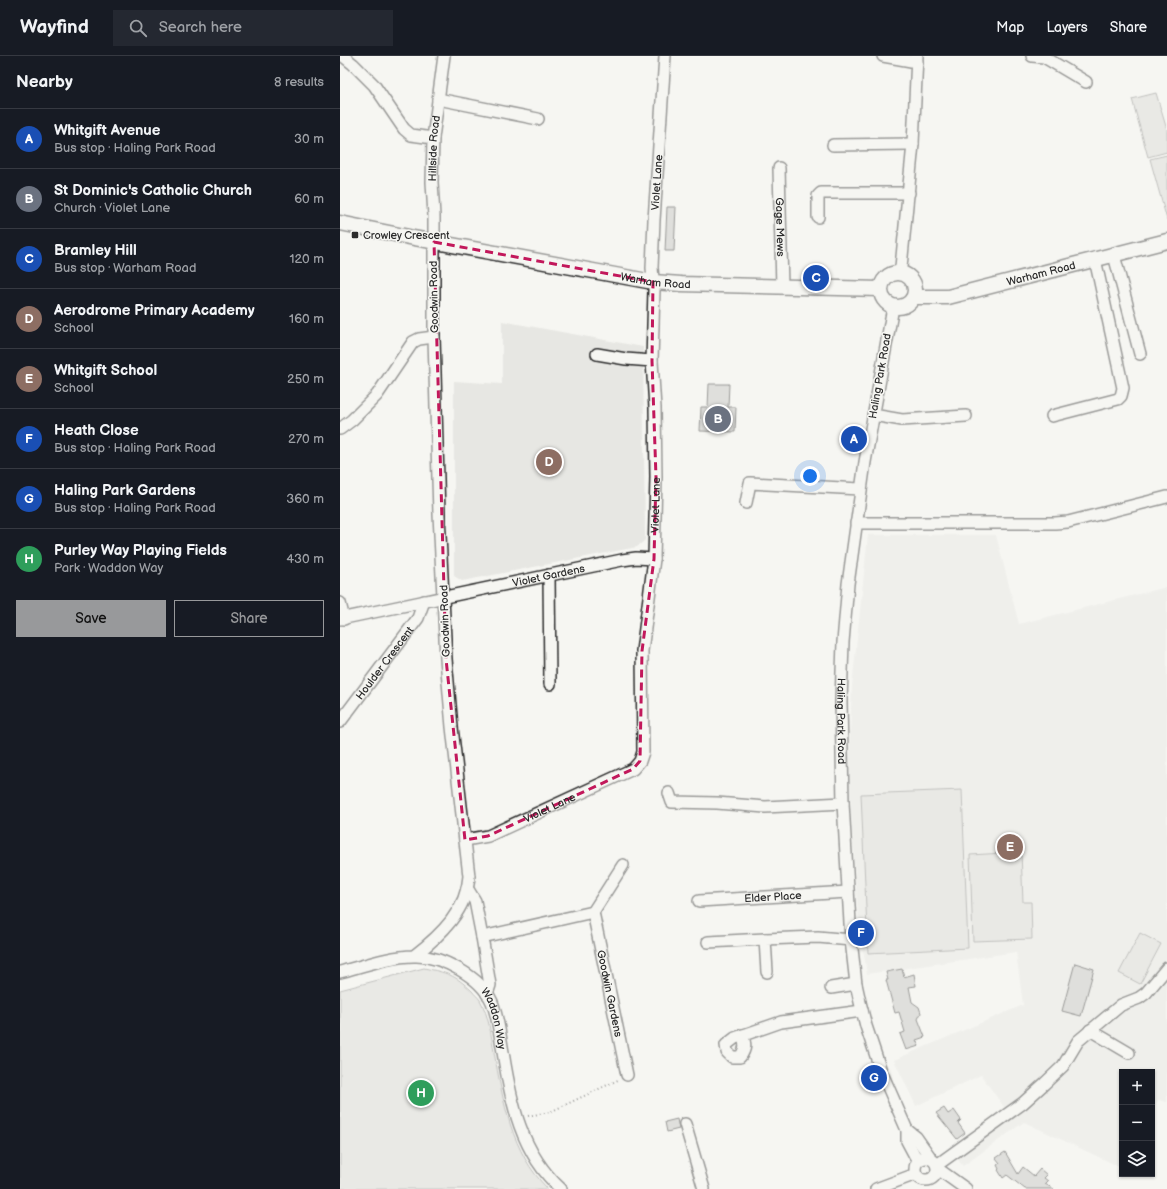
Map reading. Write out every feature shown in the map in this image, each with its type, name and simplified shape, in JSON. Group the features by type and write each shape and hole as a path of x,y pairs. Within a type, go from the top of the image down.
{"main road":[{"name":"Warham Road","path":"340,223 434,242 653,282 880,289"},
{"name":"Warham Road","path":"914,297 948,296 1167,241"},
{"path":"898,273 904,274 911,279 915,292 914,297 908,304 901,307 893,307 886,303 881,296 880,289 882,283 888,276 898,273"}],"street":[{"path":"343,56 374,85 404,129 410,135 433,138"},
{"name":"Hillside Road","path":"434,242 432,182 433,138 444,56"},
{"name":"Violet Lane","path":"466,840 488,836 633,769 640,761 643,742 642,651 654,559 656,477 655,408 652,361 652,275 654,220 665,56"},
{"path":"883,56 917,59 909,193 902,261 898,273"},
{"path":"1032,56 1044,57 1086,82"},
{"path":"438,99 538,119"},
{"path":"833,145 913,144"},
{"name":"Gage Mews","path":"779,168 782,287"},
{"path":"818,217 818,196 821,193 909,193"},
{"name":"Goodwin Road","path":"434,242 434,337 446,659 466,840 469,876 467,888 474,901 482,937 490,985 487,994"},
{"path":"1114,255 1140,354"},
{"path":"1052,416 1118,399 1121,396 1123,388 1095,259"},
{"name":"Haling Park Road","path":"893,307 860,489 848,584 842,662 841,702 843,803 851,940 856,984 862,1011 881,1071 907,1130 907,1141 915,1156 931,1163 966,1189"},
{"path":"340,429 352,420 377,395 410,345 419,339 434,337"},
{"path":"597,354 626,359 652,361"},
{"path":"873,415 902,420 966,416"},
{"path":"746,503 750,483 860,489"},
{"path":"856,523 1068,522 1167,497"},
{"name":"Violet Gardens","path":"342,619 630,559 654,559"},
{"path":"549,575 550,684"},
{"name":"Houlder Crescent","path":"340,722 418,618 424,601"},
{"path":"340,603 342,619"},
{"path":"669,793 672,802 717,803 765,807 843,803"},
{"path":"482,937 593,912 623,865"},
{"path":"415,955 439,935 450,923 463,900 467,888"},
{"name":"Elder Place","path":"699,901 848,892"},
{"name":"Goodwin Gardens","path":"593,912 628,1075"},
{"path":"708,942 818,937 851,940"},
{"path":"765,939 767,972"},
{"name":"Waddon Way","path":"340,972 415,955 438,960 454,966 470,978 487,994 492,1004 497,1021 509,1090 524,1139 551,1180 560,1189"},
{"path":"931,1163 934,1177 931,1184 916,1174 916,1163 931,1163 1023,1103 1063,1066 1078,1041 1121,1005 1139,998 1146,993 1167,968"},
{"path":"831,988 856,984"},
{"path":"742,1035 788,1021 862,1011"},
{"path":"1090,1030 1129,1053"},
{"path":"685,1124 704,1189"},
{"path":"876,1189 916,1174"}],"path":[{"path":"517,1118 550,1112 628,1075"}],"highlighted area":[{"path":"434,242 653,282 652,361 656,477 654,559 642,651 640,761 633,769 488,836 465,840 446,659"}],"shaded area":[{"path":"1156,93 1167,130 1167,152 1148,157 1132,99"},
{"path":"1167,155 1167,220 1150,159"},
{"path":"502,321 643,347 645,540 637,547 462,581 454,576 454,381 502,384"},
{"path":"868,535 996,535 1019,624 1167,587 1167,1102 1158,1100 1155,1106 1155,1069 1119,1069 1119,1167 1024,1122 963,1166 948,1148 1006,1110 981,1075 916,1106 894,1060 1023,1005 1016,952 867,974 858,916 848,778 852,686"},
{"path":"962,790 968,948 868,953 861,794"},
{"path":"1021,852 1023,902 1031,902 1032,939 973,941 970,855"},
{"path":"1140,933 1161,944 1140,984 1119,973"},
{"path":"424,968 450,975 466,985 480,1000 486,1012 501,1089 510,1125 525,1159 548,1189 340,1189 340,990"}],"building":[{"path":"667,207 676,207 674,251 665,251"},
{"path":"709,384 729,384 728,407 736,407 735,432 700,431 701,407 708,407"},
{"path":"1075,963 1094,969 1081,1016 1062,1011"},
{"path":"902,969 904,977 914,974 916,986 909,987 912,1002 919,1007 921,1013 918,1019 925,1037 916,1040 919,1046 906,1050 900,1034 905,1032 899,1012 895,1013 886,980 888,980 886,972"},
{"path":"944,1108 948,1114 954,1110 961,1120 958,1123 965,1133 957,1139 936,1113"},
{"path":"677,1119 679,1129 667,1132 665,1122"},
{"path":"1005,1152 1018,1174 1023,1167 1034,1176 1040,1169 1047,1175 1044,1178 1048,1181 1045,1184 1054,1189 1025,1189 1007,1175 1003,1178 997,1165 1000,1163 996,1158"}],"place":[{"name":"Crowley Crescent","path":"355,235"},
{"name":"Bramley Hill","path":"816,278"},
{"name":"St Dominic's Catholic Church","path":"718,419"},
{"name":"Whitgift Avenue","path":"854,439"},
{"name":"Aerodrome Primary Academy","path":"549,462"},
{"name":"Whitgift School","path":"1010,847"},
{"name":"Heath Close","path":"861,933"},
{"name":"Haling Park Gardens","path":"874,1078"},
{"name":"Purley Way Playing Fields","path":"421,1093"}]}
